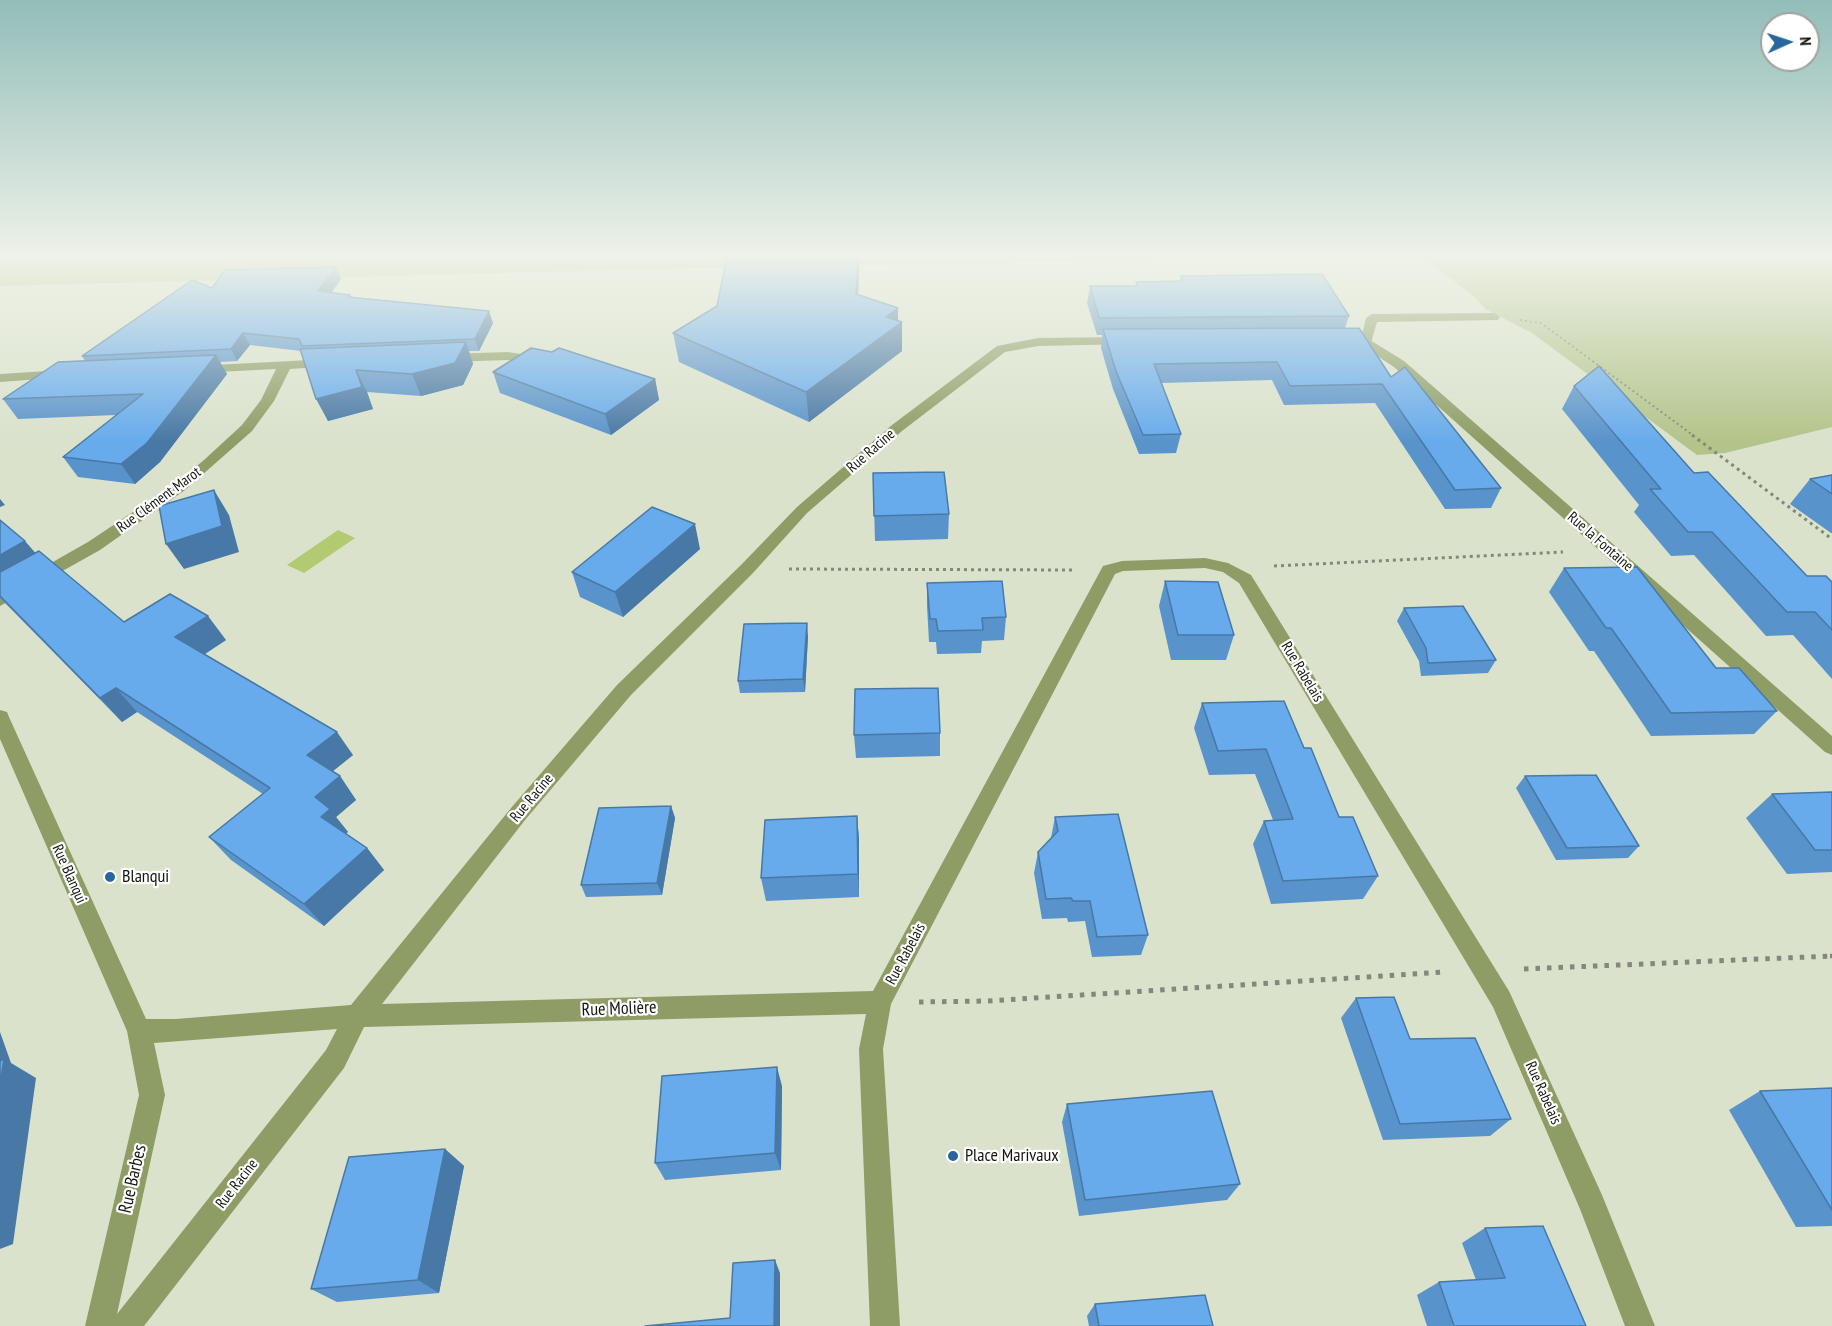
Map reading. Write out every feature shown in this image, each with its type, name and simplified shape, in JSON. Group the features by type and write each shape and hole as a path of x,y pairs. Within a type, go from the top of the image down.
{"street":[{"path":"1333,339 1365,343 1372,318 1387,318"},
{"name":"Rue Racine","path":"126,1326 335,1059 357,1016 518,814 624,690 747,569 802,510 897,428 1001,348 1038,342 1144,340"},
{"name":"Rue la Fontaine","path":"1365,343 1399,364 1832,747"},
{"path":"435,359 508,356 550,364"},
{"path":"190,369 343,362"},
{"name":"Rue Clément Marot","path":"0,600 94,546 180,487 209,463 253,419 267,401 285,365"},
{"path":"5,377 82,374"},
{"path":"1109,570 1122,566 1205,563 1228,568"},
{"name":"Rue Rabelais","path":"1228,568 1245,579 1501,999 1592,1205 1640,1326"},
{"name":"Rue Rabelais","path":"880,1002 1109,570"},
{"name":"Rue Blanqui","path":"0,717 139,1031"},
{"path":"880,1002 871,1048 885,1326"},
{"name":"Rue Molière","path":"139,1031 177,1031 357,1016 880,1002"},
{"name":"Rue Barbes","path":"100,1326 152,1095 139,1031"}],"path":[{"path":"1501,318 1541,323 1832,539"},
{"path":"1228,568 1609,550"},
{"path":"747,569 1109,570"},
{"path":"880,1002 987,1002 1483,970 1832,956"}],"shaded area":[{"path":"1502,318 1832,318 1832,427 1725,453 1697,455 1532,333"},
{"path":"338,530 355,538 304,573 287,565"}],"building":[{"path":"137,318 486,318 475,339 302,346 299,339 243,333 231,349 82,356"},
{"path":"698,318 889,318 902,322 806,392 673,333"},
{"path":"1359,328 1391,377 1405,367 1501,488 1455,490 1382,384 1290,386 1277,362 1154,364 1181,434 1143,435 1116,371 1103,329"},
{"path":"466,342 455,363 412,374 356,370 362,387 316,399 300,349"},
{"path":"531,348 552,352 559,348 655,379 605,414 493,372"},
{"path":"216,355 147,443 121,464 63,457 143,394 3,399 58,362"},
{"path":"1599,366 1694,473 1708,472 1807,576 1826,576 1832,582 1832,630 1815,612 1787,612 1712,532 1688,532 1650,489 1661,489 1574,386"},
{"path":"944,472 949,514 874,516 873,473"},
{"path":"1832,475 1832,494 1810,479"},
{"path":"214,490 222,526 166,544 159,506"},
{"path":"652,507 695,524 615,592 572,572"},
{"path":"0,520 25,541 0,555"},
{"path":"39,551 124,622 170,594 208,616 175,637 337,732 307,755 340,776 315,797 330,809 321,817 367,848 304,904 209,837 270,788 116,688 100,698 0,596 0,572"},
{"path":"1637,567 1716,668 1739,668 1777,711 1671,713 1611,628 1606,628 1564,568"},
{"path":"1002,581 1006,617 982,618 983,630 938,631 936,619 930,619 927,583"},
{"path":"1165,581 1218,582 1234,635 1178,635"},
{"path":"1463,606 1496,660 1428,663 1426,648 1404,608"},
{"path":"807,623 803,679 738,681 744,624"},
{"path":"938,688 940,733 854,735 855,689"},
{"path":"1284,701 1304,748 1311,748 1339,817 1353,817 1378,876 1283,881 1264,821 1293,819 1266,749 1218,751 1202,703"},
{"path":"1596,775 1639,846 1567,848 1525,776"},
{"path":"1832,792 1832,850 1815,850 1772,794"},
{"path":"671,806 657,883 581,885 599,808"},
{"path":"1118,814 1148,935 1097,937 1090,901 1073,901 1071,898 1046,899 1038,852 1058,831 1055,817"},
{"path":"857,816 858,874 761,878 765,820"},
{"path":"1394,997 1410,1039 1475,1038 1511,1119 1400,1124 1356,998"},
{"path":"4,1059 0,1084 0,1061"},
{"path":"777,1067 775,1153 655,1163 662,1076"},
{"path":"1832,1088 1832,1210 1760,1091"},
{"path":"1212,1091 1240,1184 1085,1200 1067,1104"},
{"path":"445,1149 418,1280 311,1289 349,1157"},
{"path":"1543,1226 1586,1326 1454,1326 1439,1282 1505,1278 1485,1228"},
{"path":"775,1260 774,1326 645,1326 730,1318 733,1263"},
{"path":"1205,1295 1213,1326 1099,1326 1095,1304"}],"place":[{"name":"Blanqui","path":"110,877"},
{"name":"Place Marivaux","path":"953,1156"}]}
